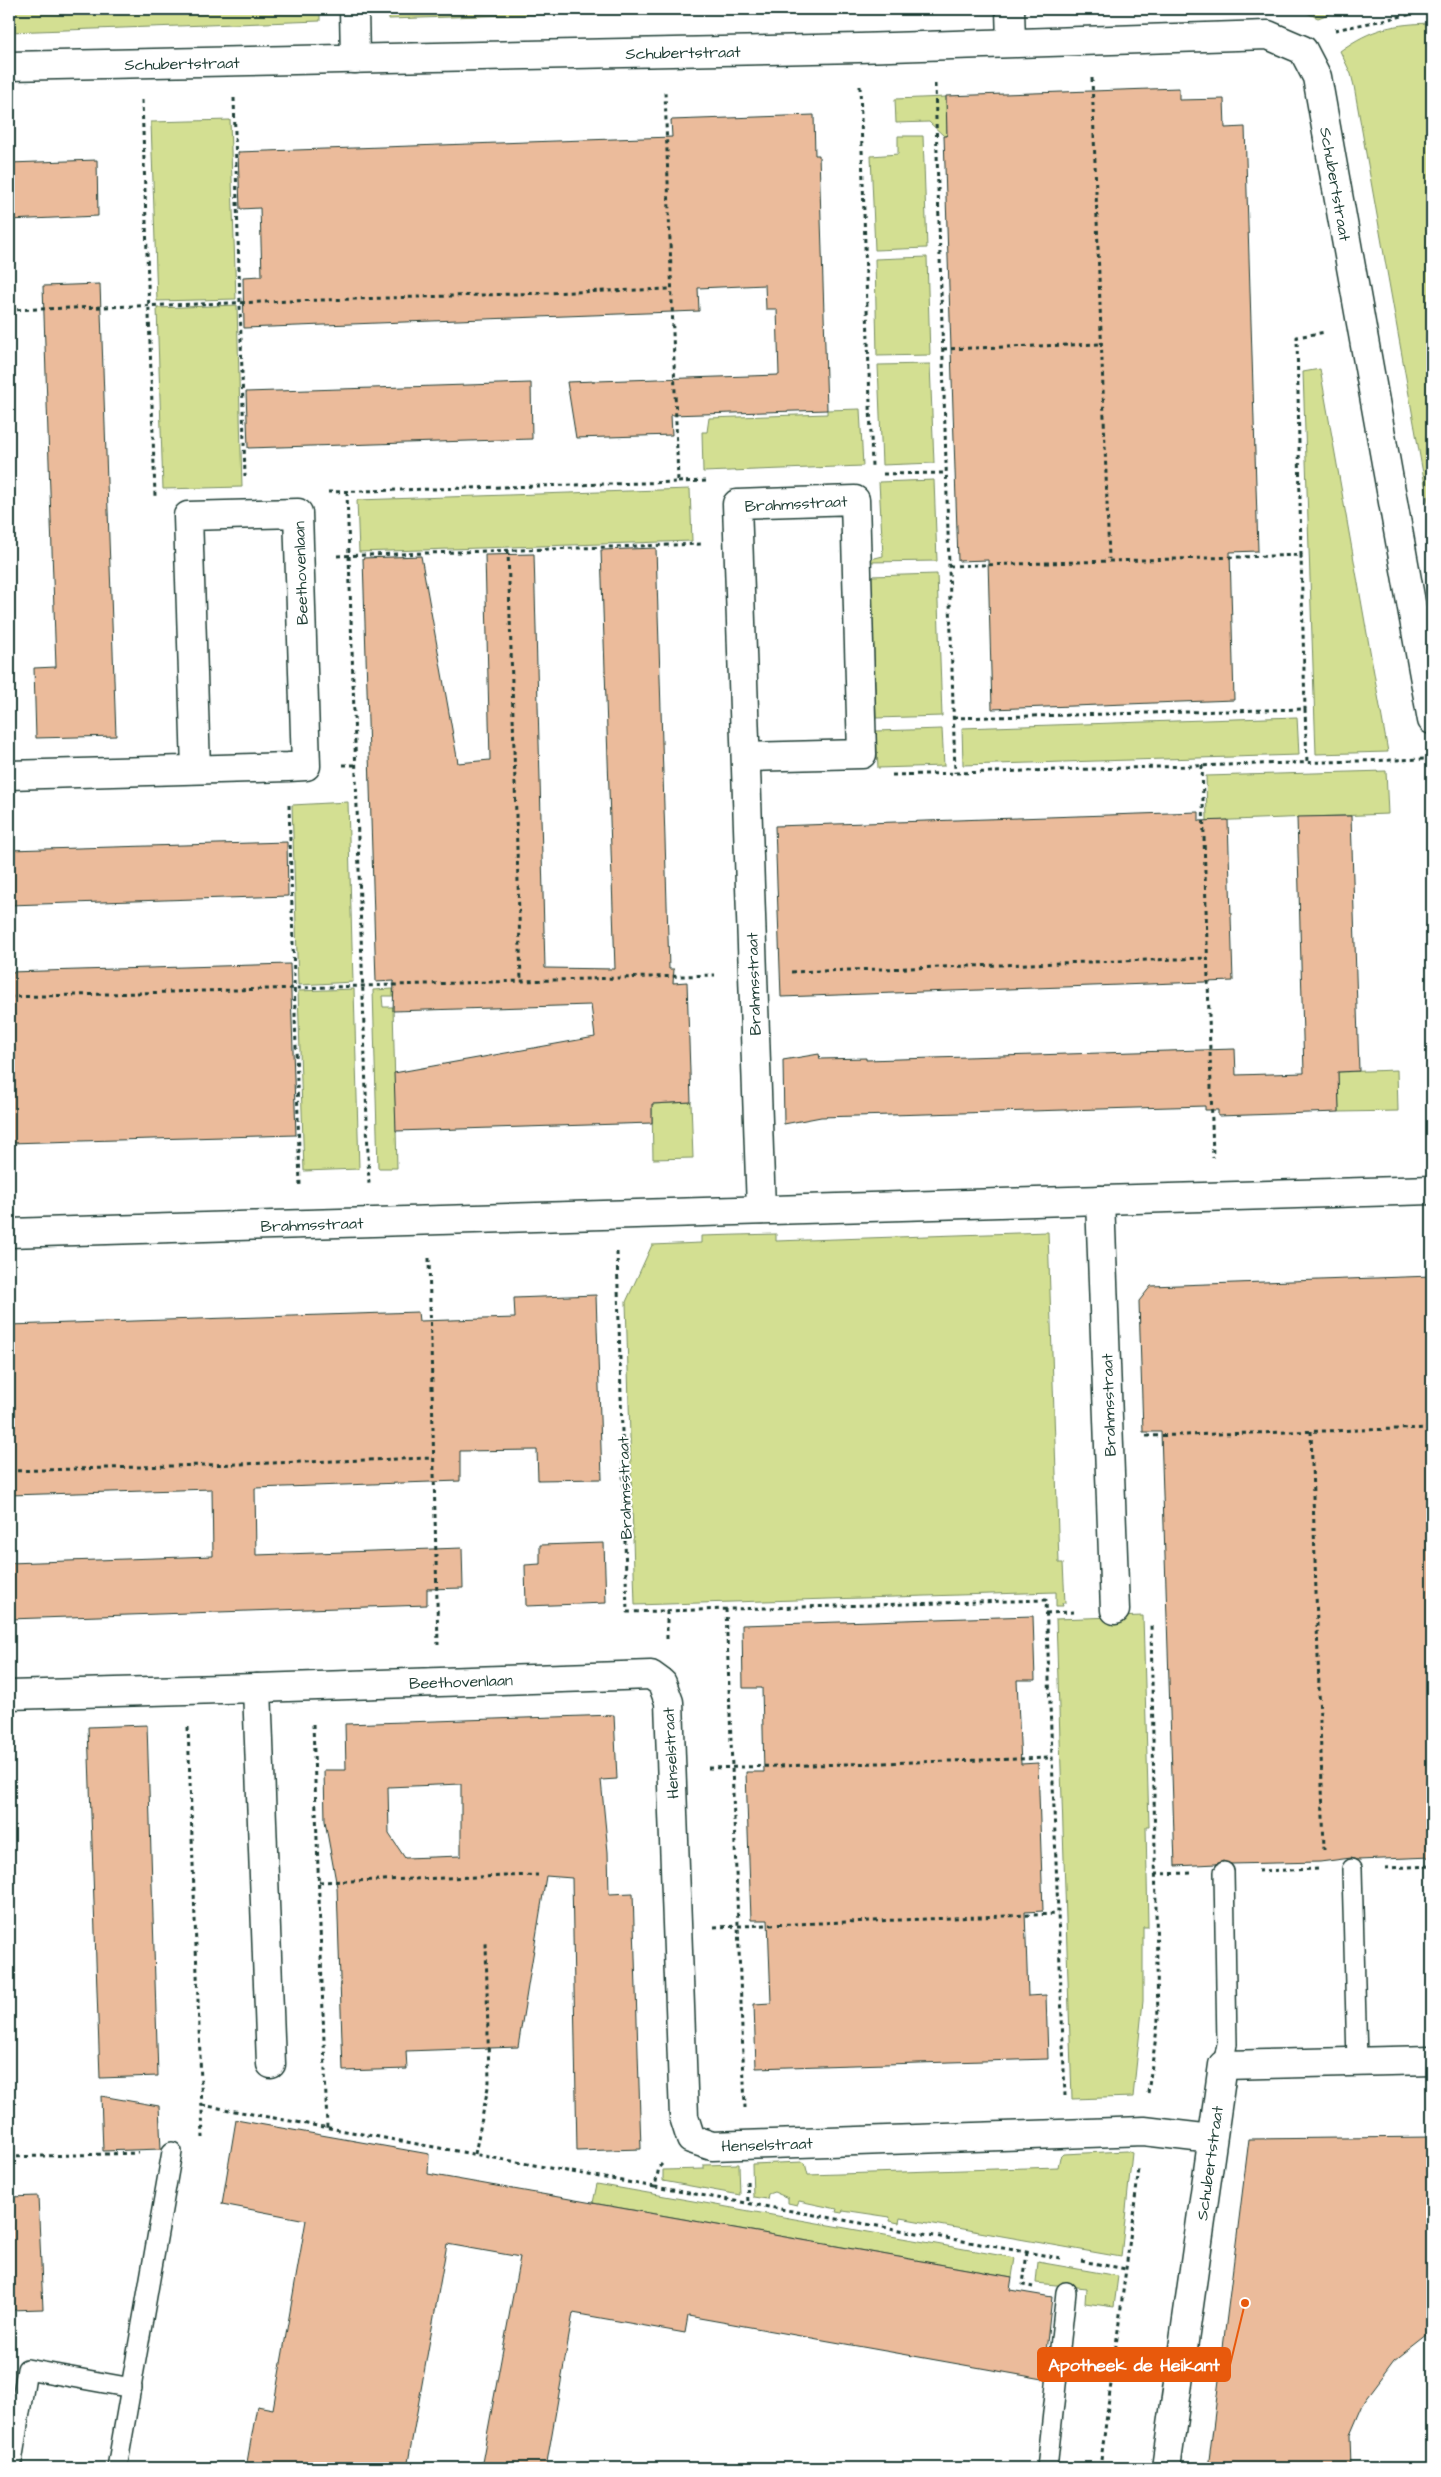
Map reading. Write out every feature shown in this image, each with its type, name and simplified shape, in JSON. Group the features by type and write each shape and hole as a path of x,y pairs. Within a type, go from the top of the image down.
{"street":[{"path":"354,9 355,60"},
{"path":"1010,9 1011,42"},
{"name":"Schubertstraat","path":"9,66 858,48 1091,39 1268,35 1303,50 1317,77 1361,326 1422,608 1432,720"},
{"name":"Brahmsstraat","path":"746,757 862,754 854,500 738,504 739,543 746,757 761,1210"},
{"name":"Beethovenlaan","path":"9,775 306,766 298,513 188,516"},
{"path":"188,516 196,769"},
{"name":"Brahmsstraat","path":"9,1233 1432,1190"},
{"name":"Brahmsstraat","path":"1100,1200 1115,1610"},
{"name":"Beethovenlaan","path":"9,1695 651,1675 662,1683"},
{"name":"Henselstraat","path":"662,1683 669,1702 684,2117 691,2139 712,2146 1144,2131 1212,2139"},
{"path":"257,1688 271,2064"},
{"path":"1223,2066 1432,2060"},
{"name":"Schubertstraat","path":"1166,2468 1223,2066"}],"lane":[{"path":"1352,1869 1357,2061"},
{"path":"1223,2066 1227,2044 1224,1872"},
{"path":"117,2468 172,2152"},
{"path":"1047,2468 1066,2292"},
{"path":"10,2468 27,2369 132,2388"}],"path":[{"path":"1303,50 1339,28 1432,10"},
{"path":"1091,39 1109,559"},
{"path":"934,44 956,773"},
{"path":"858,48 873,474"},
{"path":"298,513 297,493 678,482 664,52"},
{"path":"232,62 246,514"},
{"path":"141,64 156,499 187,498 188,516"},
{"path":"9,310 671,289"},
{"path":"1307,762 1297,337 1361,326"},
{"path":"943,349 1101,344"},
{"path":"854,500 854,476 946,473"},
{"path":"347,492 370,1222"},
{"path":"299,556 739,543"},
{"path":"508,550 521,981"},
{"path":"949,566 1109,559 1301,555"},
{"path":"953,718 1305,709"},
{"path":"886,775 1432,758"},
{"path":"1202,765 1214,1196"},
{"path":"288,767 302,1224"},
{"path":"9,997 286,988"},
{"name":"Brahmsstraat","path":"616,1214 627,1612 726,1609"},
{"path":"428,1220 439,1682"},
{"path":"1109,1438 1432,1428"},
{"path":"1312,1431 1325,1869"},
{"path":"9,1471 433,1458"},
{"path":"748,2203 726,1609 1046,1600 1066,2134"},
{"path":"1046,1613 1151,1610 1158,2022 1100,2468"},
{"path":"311,1686 327,2128"},
{"path":"9,2051 10,2157 172,2152 203,2142 187,1689"},
{"path":"671,1769 1052,1758"},
{"path":"1155,1874 1432,1866"},
{"path":"318,1882 538,1875"},
{"path":"677,1928 1058,1914"},
{"path":"475,2154 489,2082 486,1942"},
{"path":"202,2105 1063,2258"},
{"path":"655,2187 659,2167 691,2139"},
{"path":"1072,2260 1126,2269"}],"green space":[{"path":"9,9 320,9 320,21 9,32"},
{"path":"389,9 698,9 389,19"},
{"path":"1298,9 1342,9 1318,18"},
{"path":"1432,23 1432,524 1354,86 1351,74 1340,51 1373,32 1395,26"},
{"path":"946,97 947,136 944,136 929,122 896,123 895,99"},
{"path":"230,120 236,299 157,301 151,122"},
{"path":"898,136 923,136 927,248 875,250 871,156 898,154"},
{"path":"927,257 930,355 877,356 875,259"},
{"path":"237,305 242,487 163,489 157,308"},
{"path":"930,364 934,463 882,465 878,365"},
{"path":"1320,369 1388,752 1316,754 1303,372"},
{"path":"860,409 863,466 703,472 702,432 707,432 709,418 827,414 827,410"},
{"path":"934,480 937,561 870,562 871,559 883,556 879,482"},
{"path":"690,489 692,541 359,552 357,500"},
{"path":"937,574 942,716 876,718 871,576"},
{"path":"1297,717 1299,755 963,765 962,728"},
{"path":"942,729 944,766 878,768 876,731"},
{"path":"1386,771 1388,814 1207,821 1206,776"},
{"path":"348,802 353,982 298,985 292,805"},
{"path":"354,989 359,1169 304,1171 298,991"},
{"path":"393,989 393,996 382,996 383,1007 393,1007 397,1168 378,1168 373,990"},
{"path":"1397,1070 1398,1111 1339,1112 1338,1072"},
{"path":"691,1102 693,1158 653,1159 652,1104"},
{"path":"1048,1232 1059,1563 1063,1563 1065,1603 1062,1603 1063,1606 1056,1606 1056,1592 635,1605 626,1302 652,1245 701,1243 701,1236 776,1234 776,1241"},
{"path":"1143,1616 1149,1826 1146,1826 1148,1927 1143,1927 1143,2001 1133,2097 1072,2099 1056,1619"},
{"path":"1127,2151 1132,2153 1121,2257 900,2218 899,2223 889,2221 890,2217 843,2210 842,2213 836,2212 837,2209 799,2201 797,2205 788,2203 788,2198 774,2192 768,2194 767,2199 753,2197 752,2164 803,2162 805,2163 808,2175 1058,2167 1060,2157 1063,2154"},
{"path":"739,2164 740,2195 663,2181 663,2170 704,2169 704,2165"},
{"path":"597,2184 1015,2258 1012,2277 593,2203"},
{"path":"1038,2262 1118,2276 1114,2307 1085,2303 1086,2288 1036,2283"}],"building":[{"path":"1179,88 1179,100 1224,99 1225,128 1245,127 1258,551 1230,552 1234,700 992,709 988,560 958,561 944,136 947,136 946,96"},
{"path":"814,115 815,155 819,155 827,410 671,415 672,435 576,438 567,382 779,375 777,309 766,309 765,285 698,288 699,311 244,328 243,277 262,276 260,208 240,209 238,152 672,137 671,120"},
{"path":"97,160 98,216 9,220 9,163"},
{"path":"100,284 116,736 36,738 34,668 56,667 43,286"},
{"path":"531,383 532,439 248,448 246,392"},
{"path":"656,548 669,969 674,969 673,983 687,982 691,1102 652,1104 652,1123 396,1131 394,1073 595,1037 591,1005 393,1011 394,981 376,982 363,558 421,556 458,763 490,760 485,555 534,554 545,968 615,969 601,550"},
{"path":"1199,812 1199,821 1228,820 1233,981 781,997 775,826"},
{"path":"1351,816 1359,1071 1338,1072 1339,1112 1218,1116 1218,1110 1205,1110 1205,1106 821,1117 784,1124 783,1060 819,1054 820,1059 866,1058 866,1060 1235,1049 1236,1075 1304,1073 1297,817"},
{"path":"287,842 288,896 9,905 9,850"},
{"path":"290,964 296,1135 9,1143 9,972"},
{"path":"1432,1276 1432,1857 1358,1860 1351,1858 1320,1862 1231,1864 1223,1861 1216,1864 1175,1866 1161,1432 1143,1432 1139,1301 1151,1286"},
{"path":"596,1295 602,1479 538,1480 537,1450 460,1451 460,1481 255,1488 256,1555 462,1548 463,1588 427,1589 427,1605 9,1619 9,1563 213,1556 212,1489 9,1495 9,1325 418,1312 419,1321 515,1318 514,1298"},
{"path":"604,1543 606,1603 526,1606 525,1565 540,1564 540,1545"},
{"path":"1033,1616 1035,1680 1017,1680 1021,1764 1038,1763 1043,1911 1025,1912 1028,1996 1046,1995 1048,2059 756,2068 754,2004 771,2003 768,1920 751,1920 746,1772 764,1772 762,1688 743,1688 742,1625"},
{"path":"614,1715 617,1779 601,1780 608,1852 609,1894 633,1893 641,2149 577,2151 572,1878 546,1876 518,2047 406,2051 407,2069 343,2071 337,1887 325,1821 324,1770 346,1770 345,1724","holes":["461,1784 461,1856 405,1858 389,1834 388,1787"]},
{"path":"147,1725 158,2076 100,2078 88,1727"},
{"path":"101,2096 159,2106 161,2149 103,2151"},
{"path":"236,2120 429,2154 428,2174 1012,2277 1010,2290 1052,2297 1043,2379 688,2316 685,2333 573,2313 546,2468 481,2468 520,2257 447,2244 407,2468 246,2468 257,2406 273,2409 306,2220 222,2204"},
{"path":"1432,2137 1432,2331 1395,2360 1365,2400 1350,2435 1351,2468 1208,2468 1249,2139"},
{"path":"38,2196 43,2309 9,2310 9,2197"}],"place":[{"name":"Apotheek de Heikant","path":"1245,2303"}]}
